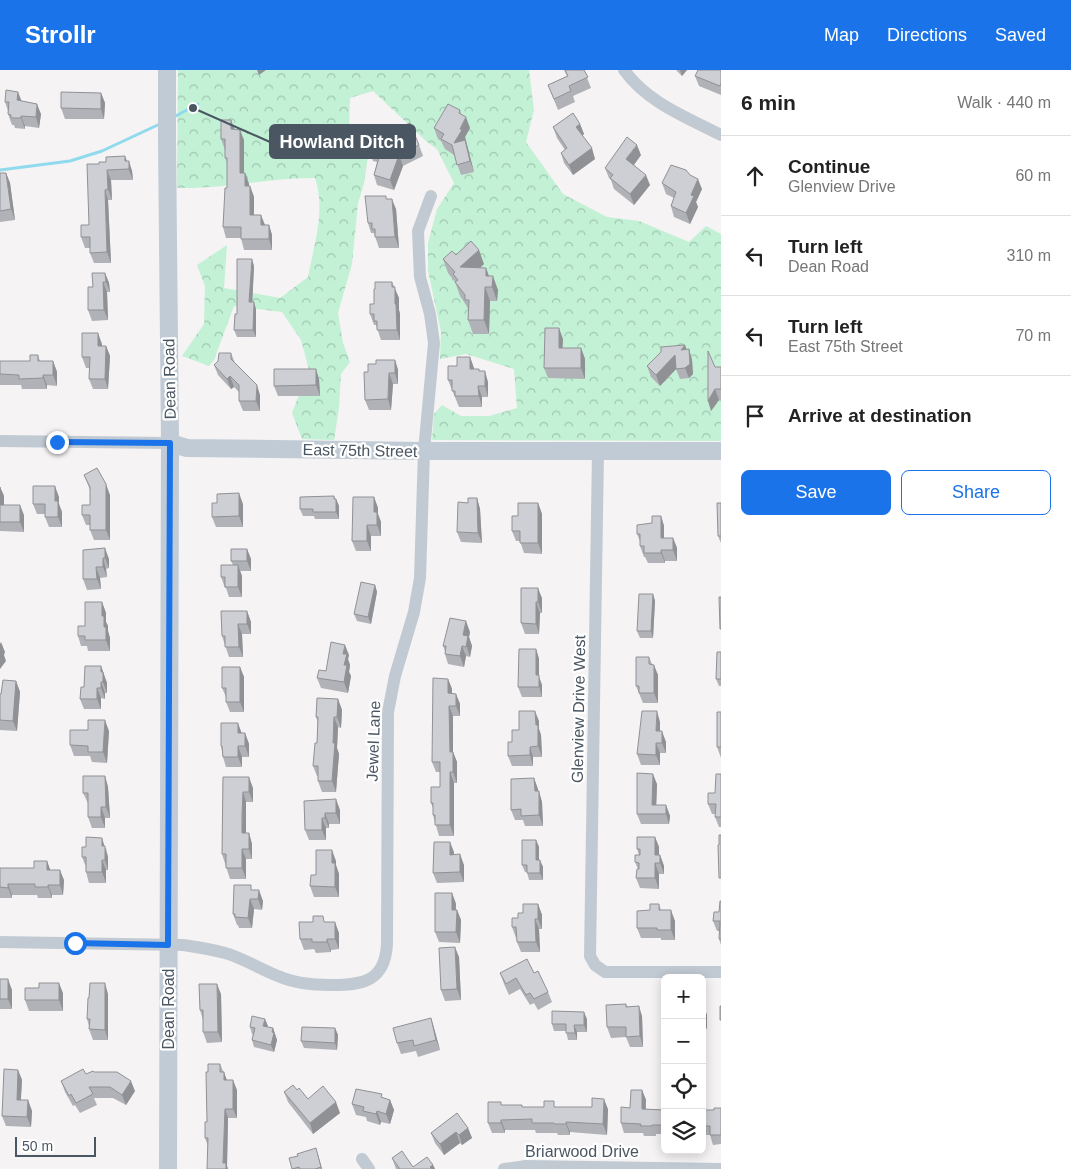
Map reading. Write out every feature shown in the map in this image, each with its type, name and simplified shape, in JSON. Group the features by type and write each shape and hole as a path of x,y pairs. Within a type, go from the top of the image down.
{"street":[{"name":"Dean Road","path":"168,70 166,141 170,443 168,1169"},
{"path":"624,70 641,90 657,102 721,135"},
{"name":"Jewel Lane","path":"168,945 198,946 223,952 279,976 318,985 358,984 369,980 385,961 387,944 388,712 395,676 412,621 419,587 421,562 424,451 434,343 430,314 420,277 418,231 431,196"},
{"name":"East 75th Street","path":"0,441 170,443 187,448 598,452 721,451"},
{"name":"Glenview Drive West","path":"598,452 590,951 595,965 603,971 721,972"},
{"path":"0,942 168,945"},
{"name":"Briarwood Drive","path":"504,1169 526,1166 721,1168"}],"green space":[{"path":"178,70 529,70 534,110 526,142 563,194 607,217 639,221 689,242 706,226 721,234 721,441 432,440 434,414 442,405 461,416 489,416 517,408 514,369 466,354 440,359 441,332 428,271 428,243 437,209 454,183 437,149 427,142 373,91 350,98 349,131 369,149 364,184 358,203 352,264 338,313 343,343 350,362 341,374 339,408 334,440 302,439 292,413 309,370 301,340 282,312 234,306 214,360 209,366 182,356 204,324 205,286 197,265 227,245 224,288 280,298 308,277 319,215 318,190 315,178 212,187 177,188"}],"building":[{"path":"565,70 584,70 588,77 569,86 571,91 554,99 548,85 568,76"},
{"path":"698,70 721,70 720,86 695,76"},
{"path":"6,90 18,92 17,100 37,104 36,117 21,116 21,118 11,118 11,115 8,114 9,102 5,102"},
{"path":"61,92 101,93 101,109 61,108"},
{"path":"448,104 460,110 459,113 466,117 460,129 462,130 454,143 465,140 470,161 457,165 452,145 441,139 444,134 434,128"},
{"path":"573,113 580,124 576,127 592,148 569,165 561,153 567,148 553,127"},
{"path":"221,120 231,120 231,129 240,130 240,173 245,173 245,186 250,186 250,215 261,215 261,225 269,225 269,239 241,239 241,227 223,227 225,188 227,188 227,158 225,158 225,139 221,139"},
{"path":"410,123 419,145 399,155 390,180 374,175 380,154 369,150 375,133 381,135"},
{"path":"627,137 637,145 626,159 646,175 630,194 610,178 613,175 605,168"},
{"path":"125,156 125,161 129,161 129,169 107,170 108,189 105,190 107,252 90,253 90,237 81,237 81,225 89,225 87,164 106,162 106,157"},
{"path":"671,165 686,170 690,175 698,179 691,195 694,196 686,213 671,206 676,192 662,183"},
{"path":"0,173 6,173 11,209 0,211"},
{"path":"365,196 386,196 386,199 392,199 395,237 375,237 375,229 372,229 372,223 368,223"},
{"path":"471,241 479,250 460,267 486,268 486,276 493,276 492,287 485,287 484,320 468,320 469,300 465,300 465,295 455,282 458,280 453,274 455,272 443,259 452,251 456,255"},
{"path":"237,259 252,259 249,302 254,302 253,330 234,330 235,314 237,314"},
{"path":"92,273 105,273 106,282 103,282 104,310 88,310 88,287 93,287"},
{"path":"375,282 392,282 392,287 395,287 397,330 377,330 377,321 374,321 374,314 370,314 370,304 374,304"},
{"path":"545,328 559,328 559,348 581,348 581,368 544,368"},
{"path":"82,333 98,333 98,346 106,346 105,379 89,379 90,357 82,357"},
{"path":"685,345 681,350 689,349 690,364 685,368 676,369 675,355 656,375 647,366 661,352 661,347"},
{"path":"708,351 715,367 721,367 721,389 715,389 708,401"},
{"path":"219,353 231,353 231,359 257,385 256,401 239,401 239,385 230,376 227,379 214,365 218,361"},
{"path":"30,355 38,355 38,361 53,361 53,375 43,375 43,378 19,379 19,375 0,374 0,361 30,361"},
{"path":"457,357 470,357 470,369 485,371 485,386 478,386 479,396 455,396 455,391 452,391 452,380 448,380 448,366 457,366"},
{"path":"376,360 395,360 395,373 389,373 388,399 365,400 364,372 368,372 368,364 376,364"},
{"path":"274,369 316,369 316,385 274,386"},
{"path":"97,468 106,484 106,530 90,530 90,515 82,515 82,505 90,505 90,487 84,475"},
{"path":"33,486 55,486 55,501 58,501 58,517 45,517 45,504 33,504"},
{"path":"239,493 239,516 212,517 212,503 217,503 217,494"},
{"path":"334,496 334,499 336,499 336,512 313,512 313,509 300,509 300,497"},
{"path":"353,497 374,497 374,512 377,512 377,525 367,525 367,541 352,541"},
{"path":"468,498 477,498 478,533 457,532 458,502 468,503"},
{"path":"518,503 538,503 538,543 520,543 520,531 512,531 512,516 518,516"},
{"path":"717,503 721,503 721,536 718,536"},
{"path":"0,505 20,505 20,522 0,522"},
{"path":"652,516 661,516 661,538 673,538 673,550 661,550 661,553 644,553 644,546 640,546 640,534 637,534 637,525 652,523"},
{"path":"105,548 103,567 96,567 97,579 83,579 83,550"},
{"path":"231,549 247,549 247,561 231,561"},
{"path":"221,565 238,565 238,587 225,587 225,577 221,577"},
{"path":"361,582 375,585 368,617 354,614"},
{"path":"521,588 538,588 536,624 521,623"},
{"path":"639,594 653,594 651,631 637,631"},
{"path":"719,597 721,597 721,629 720,629"},
{"path":"85,602 102,602 106,640 85,640 85,636 78,636 78,626 85,626"},
{"path":"221,611 247,611 247,624 238,624 239,647 225,647 225,636 222,636"},
{"path":"450,618 466,621 463,635 468,636 466,647 462,646 460,656 445,654 446,646 443,646"},
{"path":"331,642 345,645 343,654 347,654 344,665 347,665 344,682 317,678 319,670 326,671"},
{"path":"519,649 536,649 536,675 539,675 539,687 518,687"},
{"path":"717,652 721,652 721,679 716,679"},
{"path":"636,657 649,657 649,664 654,665 654,693 639,693 639,686 636,686"},
{"path":"85,666 101,666 103,682 101,682 101,688 97,688 97,699 80,699 81,687 84,687"},
{"path":"222,667 240,667 240,702 226,702 226,688 222,688"},
{"path":"433,678 448,679 448,693 456,694 456,706 449,706 450,752 453,752 453,772 450,772 450,825 435,825 433,803 431,803 431,787 440,787 440,762 432,762"},
{"path":"3,680 16,681 13,721 0,720 0,694"},
{"path":"317,698 338,699 337,717 334,717 333,743 335,743 332,781 318,781 318,766 313,766 315,743 317,743"},
{"path":"519,711 535,711 536,725 538,725 538,746 530,747 530,755 508,756 508,742 512,742 512,730 519,730"},
{"path":"642,711 657,711 656,731 662,731 662,743 656,743 656,755 637,754"},
{"path":"717,712 721,712 721,747 717,747"},
{"path":"88,720 105,720 103,752 88,752 88,746 70,745 70,730 88,730"},
{"path":"221,723 238,723 238,733 245,733 245,746 238,746 238,757 223,757"},
{"path":"637,773 653,774 652,805 666,805 666,814 637,814"},
{"path":"716,774 721,774 721,817 715,817 716,804 708,804 708,793 715,793"},
{"path":"83,776 105,776 106,807 101,807 101,817 88,817 88,793 83,793"},
{"path":"223,777 249,777 249,792 243,792 242,833 249,833 249,849 242,849 242,868 226,868 226,854 222,854"},
{"path":"534,778 535,791 539,791 539,815 521,816 521,809 511,810 511,779"},
{"path":"336,799 336,813 325,813 325,818 322,818 322,830 305,830 304,801"},
{"path":"719,835 721,835 721,878 719,878"},
{"path":"86,837 102,838 102,846 105,846 105,860 102,860 102,872 86,872 86,857 82,857 82,847 86,847"},
{"path":"637,837 655,837 655,855 660,855 660,863 655,863 655,878 636,878 639,863 635,862 635,855 640,855 640,849 637,849"},
{"path":"522,840 536,840 536,860 540,860 540,873 527,873 527,865 522,865"},
{"path":"434,842 450,842 450,855 460,854 460,872 433,873"},
{"path":"316,850 332,850 332,863 335,863 335,887 310,886 311,875 316,875"},
{"path":"34,861 47,861 47,870 60,870 60,885 35,887 35,884 8,884 8,888 0,887 0,868 34,868"},
{"path":"234,885 251,885 251,890 259,890 258,899 250,899 248,918 235,917 235,914 233,914"},
{"path":"435,893 452,893 452,910 457,910 456,932 435,932"},
{"path":"720,901 721,939 719,939 720,921 713,921 714,912 719,912"},
{"path":"523,904 538,904 538,919 535,919 536,942 517,942 516,927 512,927 512,918 518,918 518,913 523,913"},
{"path":"650,904 659,904 659,910 671,910 671,930 637,928 637,911 650,910"},
{"path":"313,916 323,916 324,922 335,922 335,939 327,939 327,942 312,942 312,939 300,939 299,922 313,922"},
{"path":"455,947 457,989 441,990 439,948"},
{"path":"527,959 534,973 538,971 548,992 534,999 530,993 526,995 516,978 506,984 500,973"},
{"path":"0,979 8,979 8,999 0,999"},
{"path":"39,983 59,983 59,1000 25,1000 25,988 39,988"},
{"path":"90,983 105,983 105,1030 89,1029 90,1019 87,1019"},
{"path":"199,984 217,984 218,1032 203,1032 203,1010 200,1010"},
{"path":"626,1004 626,1007 639,1006 640,1036 626,1037 626,1027 607,1027 606,1005"},
{"path":"552,1011 584,1012 584,1025 574,1025 575,1033 566,1033 566,1024 552,1024"},
{"path":"252,1016 265,1019 263,1026 273,1028 272,1032 274,1033 271,1045 252,1040 255,1028 250,1027"},
{"path":"431,1018 436,1040 414,1046 413,1040 397,1043 393,1028"},
{"path":"302,1027 335,1028 335,1043 301,1041"},
{"path":"208,1064 220,1064 220,1072 224,1072 224,1080 233,1080 233,1109 225,1109 223,1163 226,1163 226,1169 207,1169 208,1138 205,1138 205,1122 207,1122 206,1072 208,1072"},
{"path":"4,1069 18,1070 17,1100 28,1100 27,1117 2,1116"},
{"path":"83,1069 86,1074 93,1071 117,1072 131,1081 122,1095 110,1087 89,1087 93,1094 76,1103 71,1094 69,1096 61,1081"},
{"path":"293,1085 297,1090 299,1088 308,1099 323,1086 336,1102 310,1123 284,1092"},
{"path":"356,1089 382,1094 381,1097 390,1100 386,1114 377,1111 376,1114 363,1111 364,1107 352,1104"},
{"path":"631,1090 642,1090 642,1109 661,1110 661,1125 640,1126 641,1124 621,1123 621,1107 630,1108"},
{"path":"592,1098 604,1099 603,1124 532,1123 532,1119 501,1120 501,1123 488,1123 488,1102 501,1102 501,1105 522,1105 522,1107 544,1107 544,1101 554,1101 554,1107 592,1107"},
{"path":"714,1108 721,1108 721,1135 710,1135 710,1126 706,1126 706,1110 714,1110"},
{"path":"457,1113 468,1128 459,1135 456,1132 440,1144 431,1133"},
{"path":"316,1148 321,1167 315,1169 300,1169 299,1167 292,1169 289,1158"},
{"path":"402,1151 413,1167 427,1157 433,1165 430,1167 432,1169 400,1169 392,1158"}],"waterway":[{"path":"172,118 198,104"},
{"path":"0,170 70,161 102,151 162,123"}],"place":[{"name":"Howland Ditch","path":"193,108"}],"route":[{"path":"57,442 170,443 168,945 75,943"}]}
